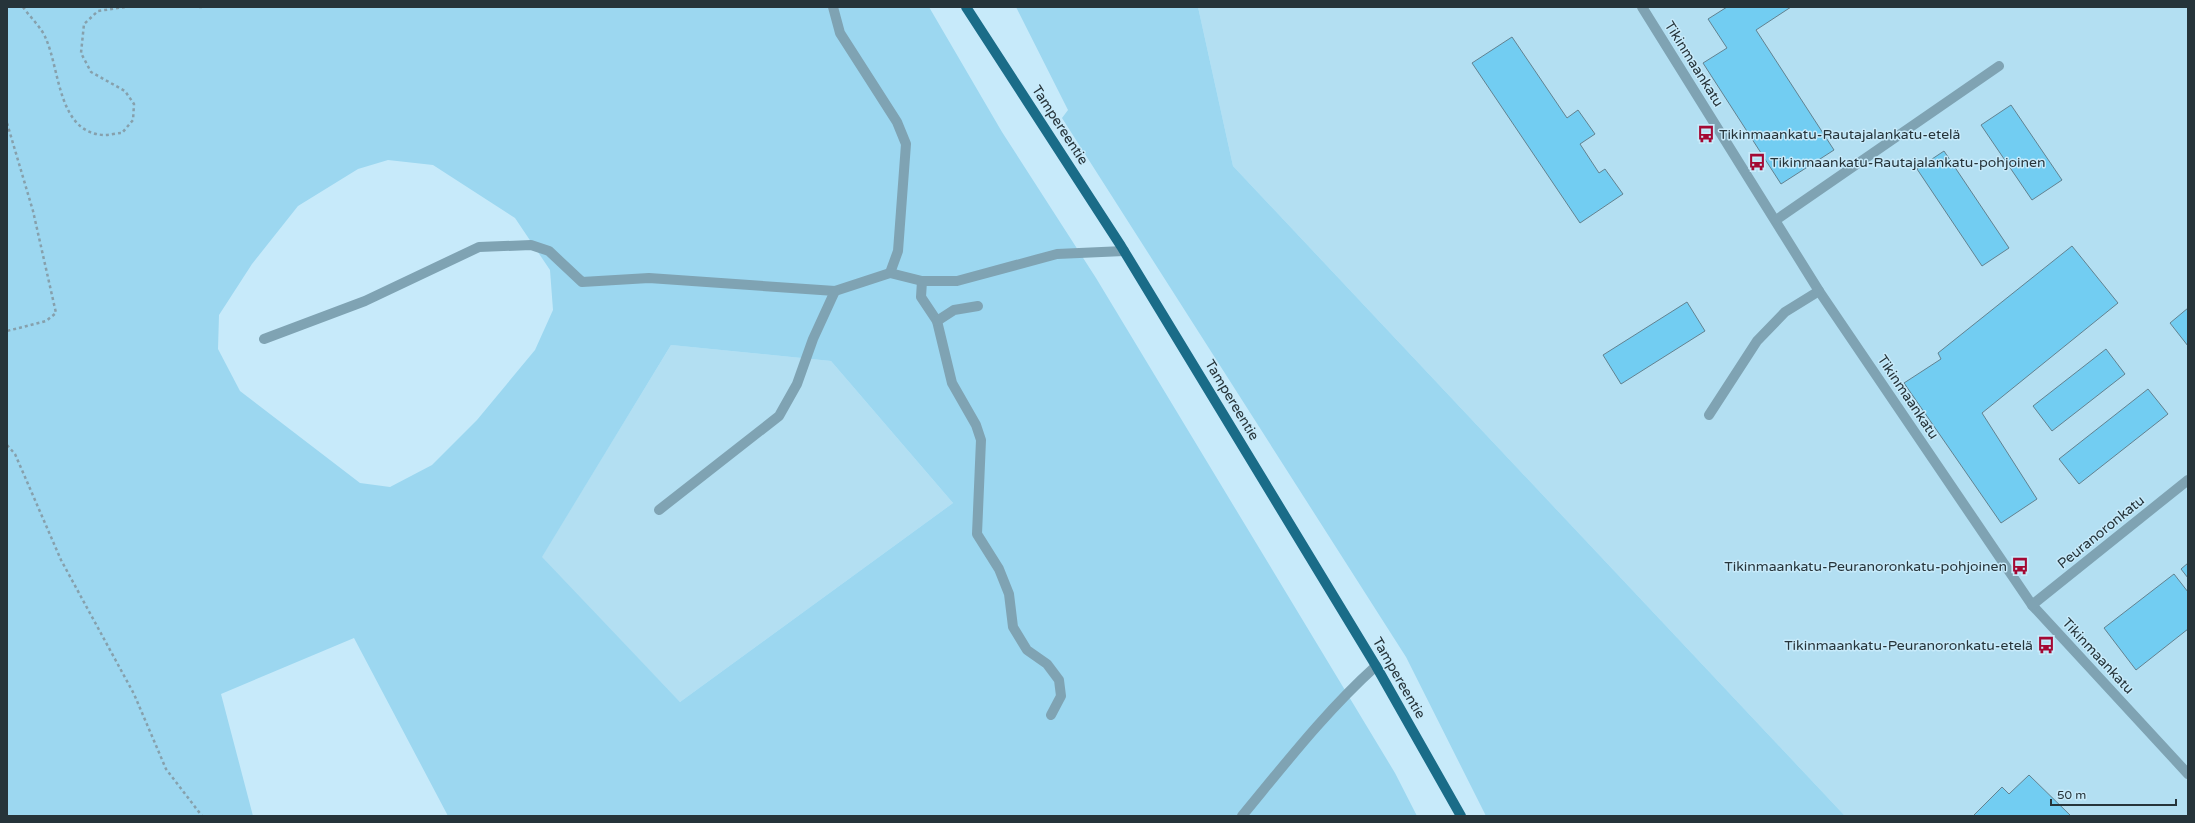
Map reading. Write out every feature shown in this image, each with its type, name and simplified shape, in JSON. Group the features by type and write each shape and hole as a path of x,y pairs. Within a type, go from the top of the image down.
{"main road":[{"name":"Tampereentie","path":"966,7 1124,251 1376,666 1461,816"}],"street":[{"path":"833,7 840,33 897,122 906,144 898,251 890,273"},
{"name":"Tikinmaankatu","path":"1646,8 1819,291 2032,605 2188,774"},
{"path":"1776,220 1999,66"},
{"path":"264,339 365,301 479,248 531,245 549,251 582,282 649,278 834,291 890,273 922,281 958,280 1057,254 1124,251"},
{"path":"922,281 921,298 937,321 952,383 976,425 981,440 977,534 999,569 1009,594 1013,627 1027,650 1047,664 1059,680 1061,696 1051,715"},
{"path":"659,510 779,416 797,384 813,339 834,291"},
{"path":"1709,415 1757,341 1785,312 1819,291"},
{"path":"937,321 954,310 978,306"},
{"name":"Peuranoronkatu","path":"2032,605 2188,480"},
{"path":"1242,816 1300,744 1352,688 1376,666"}],"path":[{"path":"23,7 46,39 61,96 72,117 87,131 104,135 122,133 133,120 134,104 125,91 91,72 81,53 84,24 98,11 126,7"},
{"path":"7,123 32,211 56,313 46,321 7,330"},
{"path":"7,445 15,454 61,560 134,694 166,769 202,816"}],"shaded area":[{"path":"7,7 929,7 1002,132 1096,278 1395,773 1417,816 448,816 354,638 221,694 253,816 7,816","holes":["388,160 433,165 515,218 550,270 553,310 535,350 477,420 432,465 390,487 360,483 240,391 218,349 219,315 252,264 298,206 358,169","671,345 831,361 953,503 680,702 542,557"]},
{"path":"1016,7 1198,7 1233,166 1845,816 1486,816 1406,657 1062,118 1068,110"},
{"path":"1198,7 2188,7 2188,816 1845,816 1233,166"},
{"path":"671,345 831,361 953,503 680,702 541,558"}],"building":[{"path":"1727,7 1791,7 1756,30 1834,150 1781,184 1703,63 1727,48 1708,19"},
{"path":"1512,37 1567,118 1578,110 1595,134 1580,144 1599,173 1605,169 1623,194 1580,223 1472,63"},
{"path":"2011,105 2062,180 2032,200 1981,125"},
{"path":"1944,151 2009,248 1982,266 1917,169"},
{"path":"2072,246 2118,303 1982,413 2037,499 2001,523 1904,383 1941,359 1938,353"},
{"path":"1687,302 1705,331 1621,384 1603,355"},
{"path":"2188,308 2188,346 2170,323"},
{"path":"2106,349 2125,374 2052,431 2033,406"},
{"path":"2148,389 2168,414 2079,484 2059,459"},
{"path":"2188,563 2188,578 2181,569"},
{"path":"2174,574 2188,592 2188,629 2136,670 2104,628"},
{"path":"2029,775 2071,816 1973,816 2002,787 2009,794"}],"place":[{"name":"Tikinmaankatu-Rautajalankatu-etelä","path":"1706,134"},
{"name":"Tikinmaankatu-Rautajalankatu-pohjoinen","path":"1757,162"},
{"name":"Tikinmaankatu-Peuranoronkatu-pohjoinen","path":"2020,566"},
{"name":"Tikinmaankatu-Peuranoronkatu-etelä","path":"2046,645"}]}
